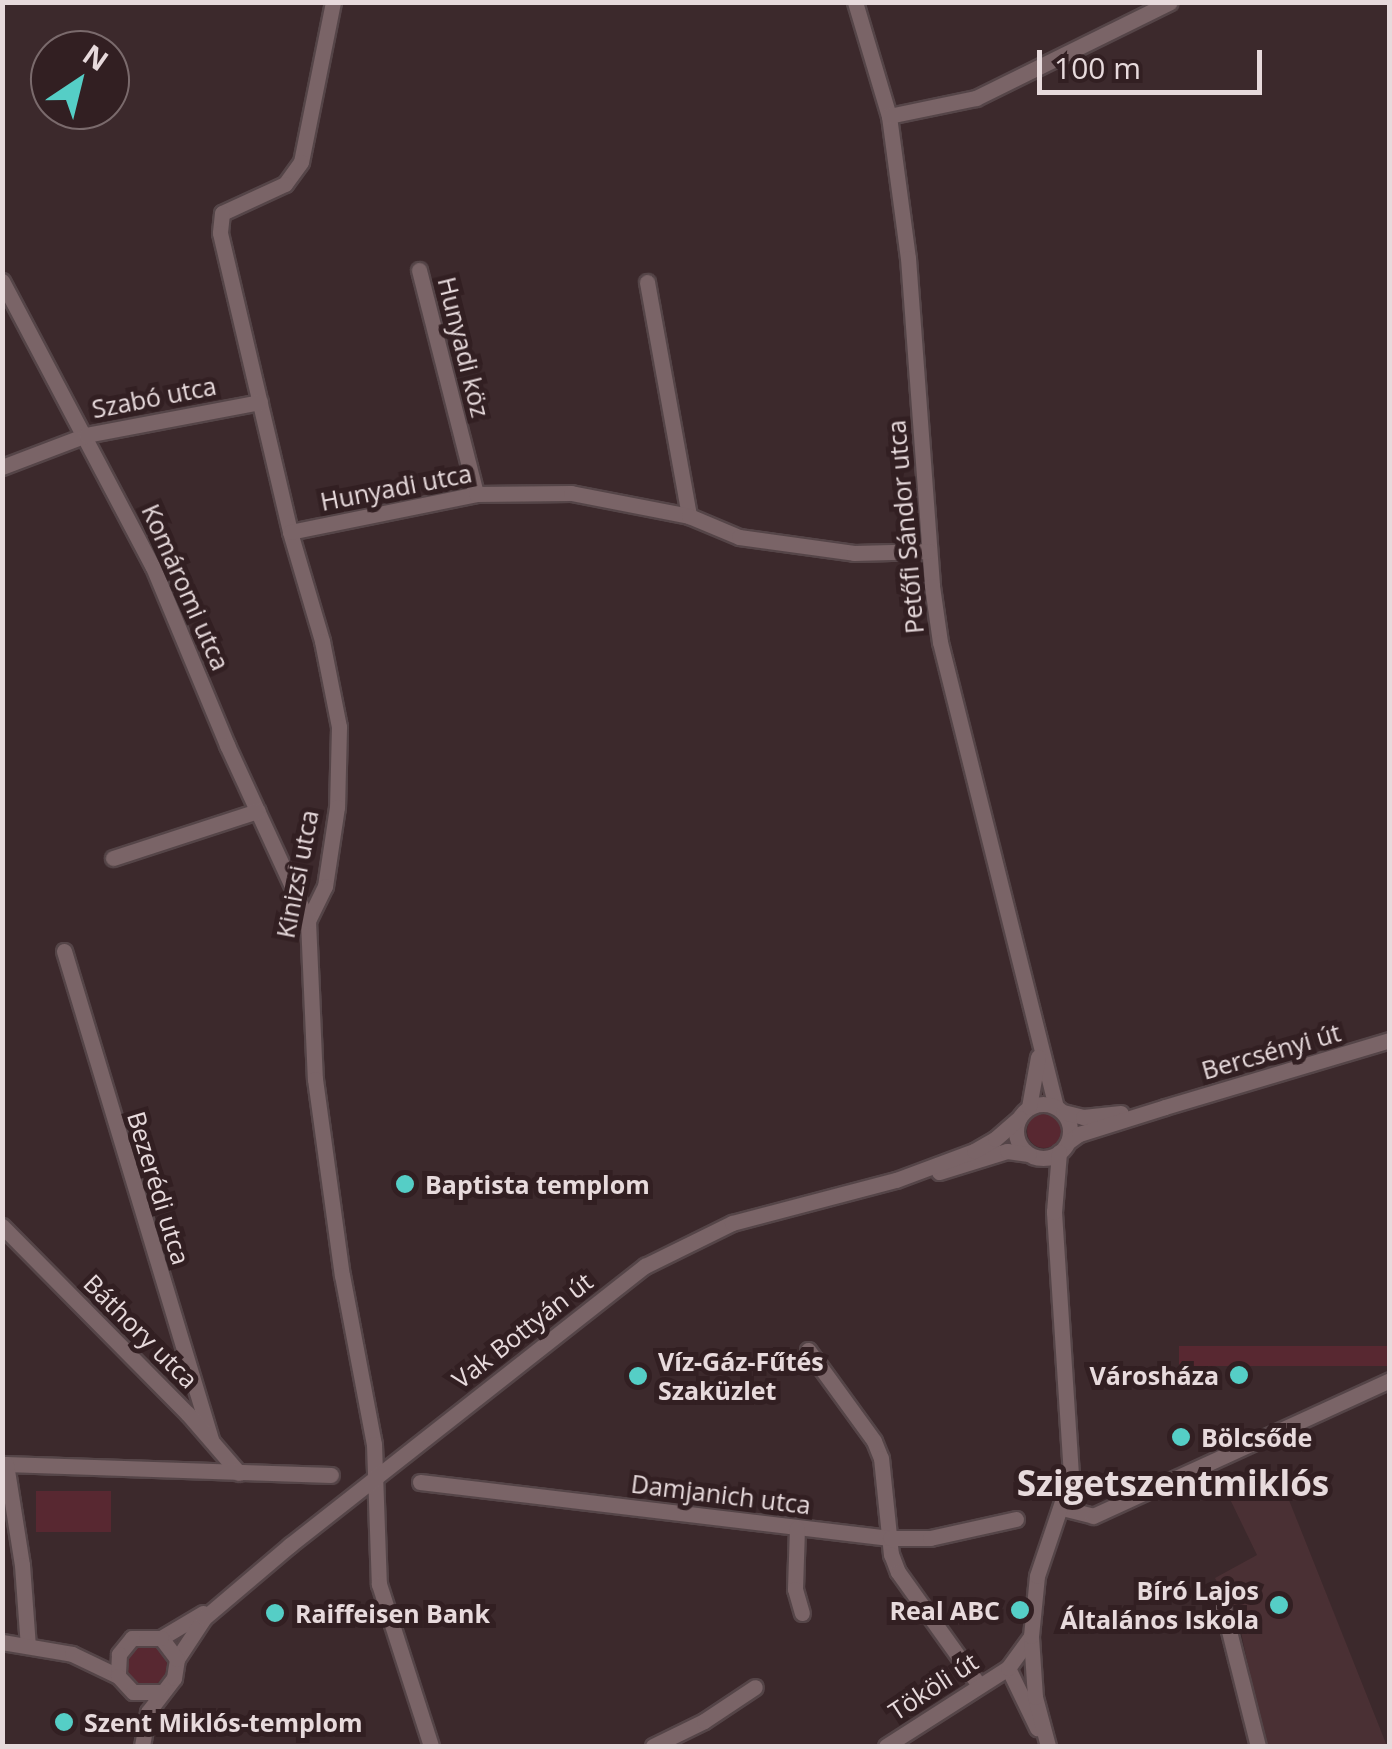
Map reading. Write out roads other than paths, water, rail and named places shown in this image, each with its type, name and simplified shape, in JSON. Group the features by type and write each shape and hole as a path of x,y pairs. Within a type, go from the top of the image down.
{"street":[{"name":"Kinizsi utca","path":"333,2 301,162 286,184 229,207 220,223 290,532 322,641 339,727 337,807 325,886 308,921 314,1078 323,1154 374,1444 380,1584 431,1746"},
{"name":"Petőfi Sándor utca","path":"855,2 889,116 908,258 929,550 940,642 1038,1042 1060,1109"},
{"path":"889,116 976,98 1170,2"},
{"name":"Hunyadi köz","path":"419,270 476,494"},
{"name":"Komáromi utca","path":"2,281 153,567 308,921"},
{"path":"647,282 688,516"},
{"name":"Szabó utca","path":"2,466 86,435 260,402"},
{"name":"Hunyadi utca","path":"290,532 476,494 604,496 688,516 740,537 854,553 929,550"},
{"path":"113,858 258,811"},
{"name":"Bezerédi utca","path":"64,950 210,1438"},
{"name":"Bercsényi út","path":"1064,1147 1080,1134 1390,1040"},
{"name":"Petőfi Sándor utca","path":"1024,1112 1038,1042"},
{"name":"Bercsényi út","path":"1060,1109 1090,1116 1164,1107"},
{"path":"1047,1745 1036,1697 1031,1636 1037,1576 1062,1508 1071,1460 1054,1212 1046,1171 1016,1134 1024,1112 1060,1109 1070,1126 1054,1212"},
{"name":"Vak Bottyán út","path":"896,1180 985,1146 1024,1112"},
{"path":"1033,1155 1064,1147"},
{"name":"Vak Bottyán út","path":"177,1659 188,1638 224,1601 374,1478 664,1254 732,1223 962,1167 1007,1151 1033,1155"},
{"name":"Báthory utca","path":"2,1226 210,1438 239,1474"},
{"path":"808,1350 874,1440 881,1458 898,1572 980,1684"},
{"path":"1062,1508 1093,1516 1390,1380"},
{"path":"28,1646 22,1565 4,1464 331,1475"},
{"name":"Damjanich utca","path":"420,1482 890,1538 930,1538 1016,1519"},
{"path":"797,1528 794,1589 802,1613"},
{"name":"Vak Bottyán út","path":"161,1638 224,1601"},
{"path":"1224,1607 1258,1746"},
{"path":"2,1642 72,1654 118,1654 141,1635 161,1638 177,1659 174,1678 148,1712 142,1746"},
{"path":"1031,1636 1008,1668 1047,1745"},
{"path":"72,1654 118,1676 133,1692 142,1746"},
{"path":"118,1654 118,1676"},
{"name":"Tököli út","path":"886,1746 1008,1668"},
{"path":"653,1746 704,1721 755,1687"},
{"path":"133,1692 161,1692"}],"place":[{"name":"Baptista templom","path":"405,1184"},
{"name":"Városháza","path":"1239,1375"},
{"name":"Víz-Gáz-Fűtés Szaküzlet","path":"638,1376"},
{"name":"Bölcsőde","path":"1181,1437"},
{"name":"Bíró Lajos Általános Iskola","path":"1279,1605"},
{"name":"Real ABC","path":"1020,1610"},
{"name":"Raiffeisen Bank","path":"275,1613"},
{"name":"Szent Miklós-templom","path":"64,1722"}],"district":[{"name":"Szigetszentmiklós","path":"1173,1483"}]}
